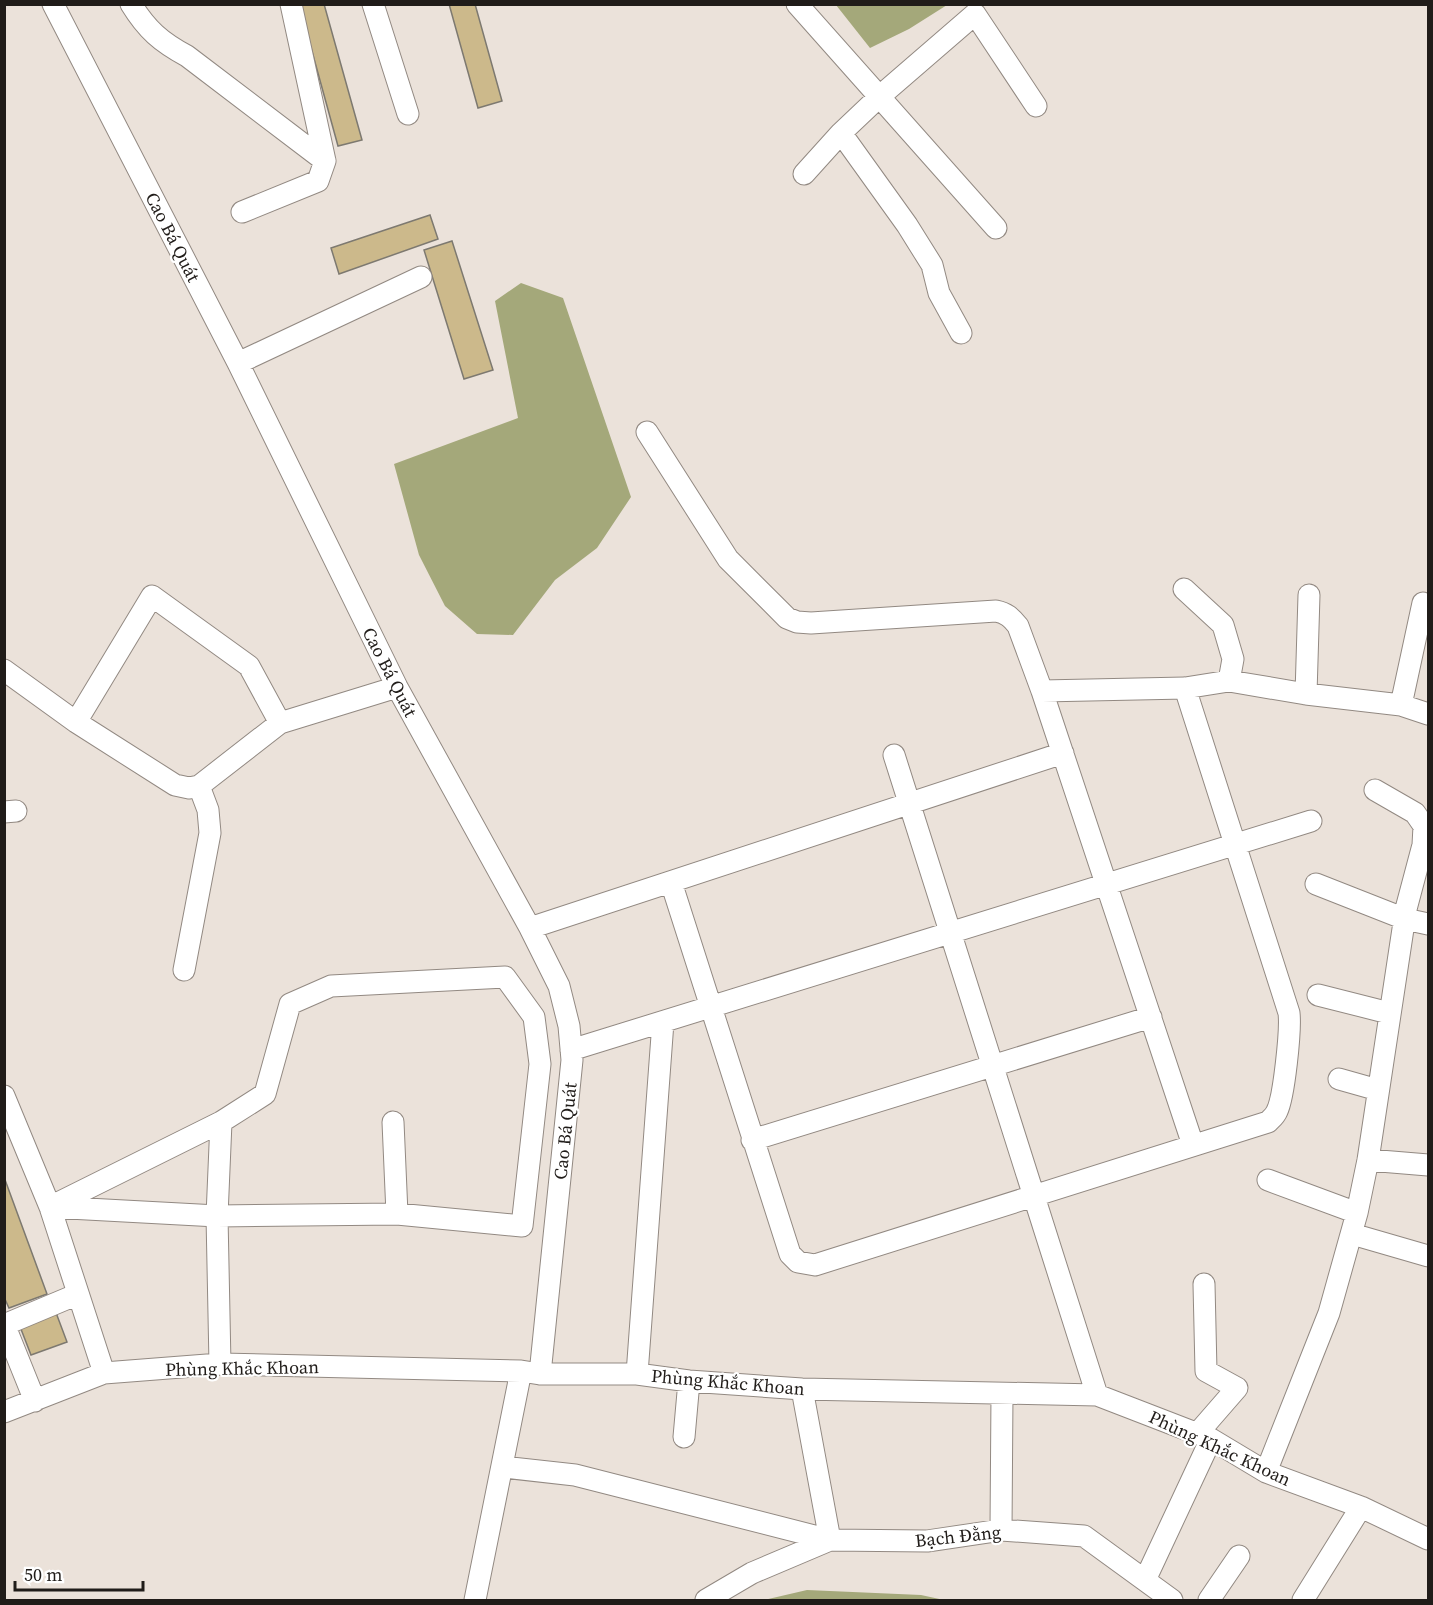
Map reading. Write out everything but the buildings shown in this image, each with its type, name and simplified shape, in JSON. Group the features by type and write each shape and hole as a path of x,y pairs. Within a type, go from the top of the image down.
{"street":[{"name":"Cao Bá Quát","path":"53,4 238,363 396,687 530,928 559,987 569,1026 572,1060 531,1372 503,1467 475,1600"},
{"path":"131,4 143,24 166,45 187,56 325,161"},
{"path":"242,212 318,181 325,161 291,4"},
{"path":"373,4 408,114"},
{"path":"797,4 996,228"},
{"path":"804,174 841,133 879,97 975,14 1036,106"},
{"path":"841,133 907,225 932,265 939,293 961,333"},
{"path":"238,363 421,278"},
{"path":"647,432 728,559 787,618 797,622 811,623 984,612 1009,615 1018,626 1063,753 1193,1144"},
{"path":"1184,589 1223,625 1233,659 1229,681"},
{"path":"1306,694 1309,595"},
{"path":"76,722 152,596 249,666 280,723"},
{"path":"1401,705 1423,603"},
{"path":"4,670 76,722 175,785 189,788 199,786 280,723 396,687"},
{"path":"1042,691 1185,688 1229,681 1306,694 1401,705 1428,714"},
{"path":"671,882 790,1254 798,1262 815,1265 1268,1122 1274,1116 1280,1101 1290,1033 1289,1013 1185,688"},
{"path":"530,928 1063,753"},
{"path":"894,755 1097,1395"},
{"path":"184,970 210,833 208,810 199,786"},
{"path":"1266,1472 1329,1313 1355,1224 1368,1160 1405,919 1423,845 1424,826 1415,813 1375,790"},
{"path":"571,1050 1311,821"},
{"path":"1316,884 1405,919 1428,924"},
{"path":"505,977 534,1017 540,1064 522,1226 397,1214 217,1216 50,1208 221,1122 265,1094 290,1004 331,986 505,977"},
{"path":"1318,994 1389,1013"},
{"path":"752,1140 1150,1017"},
{"path":"637,1374 663,1022"},
{"path":"1339,1079 1378,1090"},
{"path":"4,1096 11,1130 50,1208 104,1373"},
{"path":"220,1364 217,1216 221,1122"},
{"path":"393,1122 397,1214"},
{"path":"1368,1160 1428,1165"},
{"path":"1268,1180 1355,1224 1428,1256"},
{"path":"1145,1580 1204,1437 1237,1388 1206,1371 1204,1284"},
{"path":"35,1401 5,1324 78,1294"},
{"name":"Phùng Khắc Khoan","path":"4,1412 104,1373 220,1364 637,1374 689,1381 802,1389 1097,1395 1204,1437 1266,1472 1361,1508 1428,1539"},
{"path":"684,1437 689,1381"},
{"path":"802,1389 830,1540"},
{"path":"1001,1530 1002,1394"},
{"path":"503,1467 575,1475 830,1540"},
{"path":"1303,1600 1361,1508"},
{"name":"Bạch Đằng","path":"830,1540 927,1541 1001,1530 1084,1536 1172,1600"},
{"path":"706,1600 752,1573 830,1540"},
{"path":"1209,1600 1239,1556"}],"shaded area":[{"path":"836,5 947,5 909,29 870,48"},
{"path":"521,283 563,298 631,497 597,548 555,580 513,635 477,634 445,606 419,555 394,464 518,418 495,301"},
{"path":"807,1590 921,1595 944,1600 764,1600"}]}
